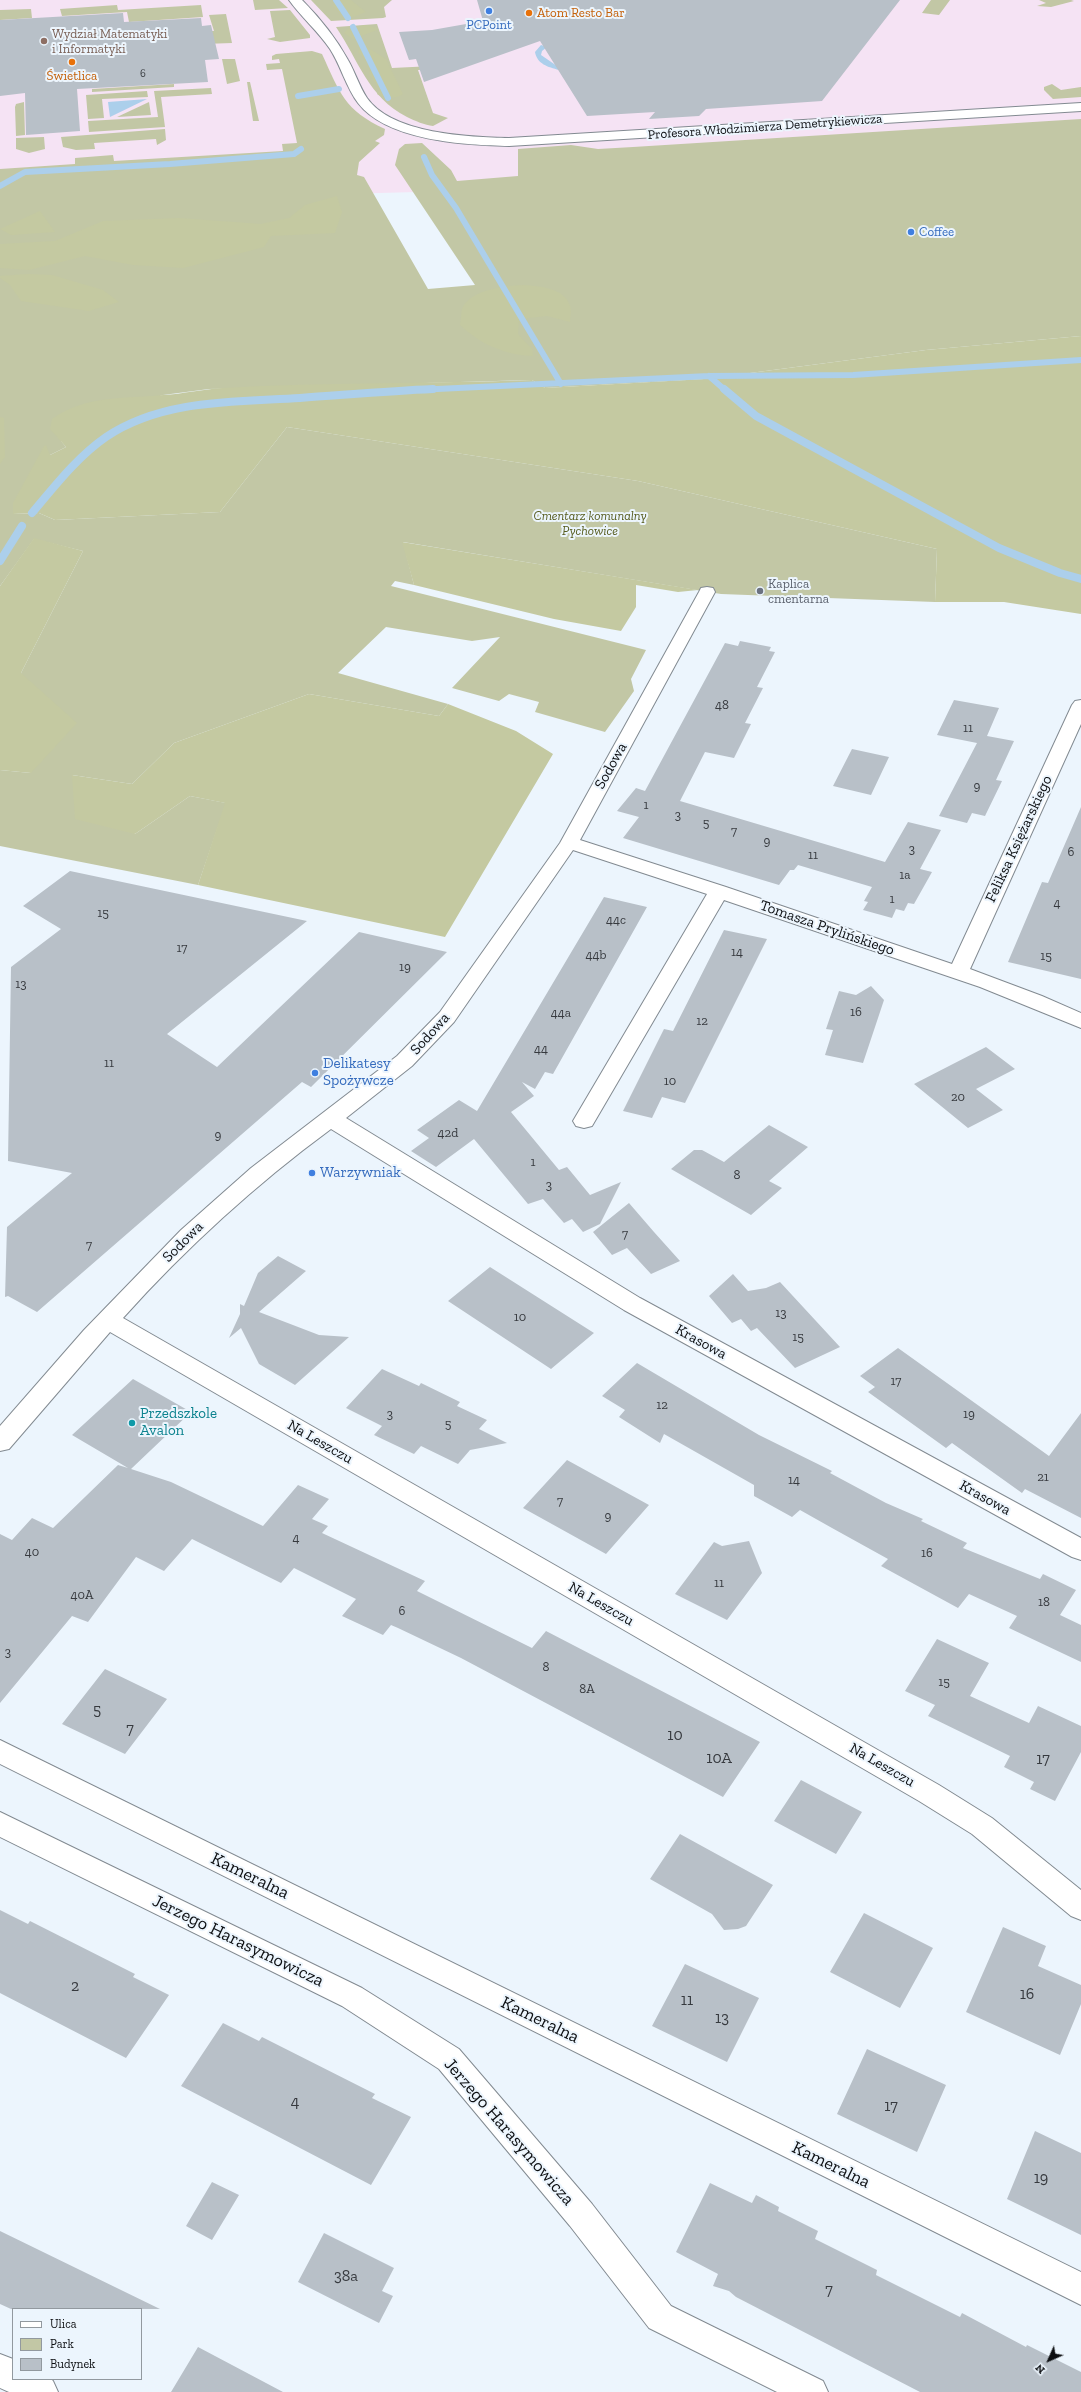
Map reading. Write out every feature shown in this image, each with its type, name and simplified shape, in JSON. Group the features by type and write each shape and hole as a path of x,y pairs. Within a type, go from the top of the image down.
{"street":[{"name":"Profesora Włodzimierza Demetrykiewicza","path":"295,0 320,26 368,107 387,119 414,130 450,138 509,142 1081,107"},
{"name":"Sodowa","path":"0,1442 66,1364 190,1234 258,1173 394,1070 428,1040 447,1017 569,843 707,592"},
{"name":"Feliksa Księżarskiego","path":"958,973 1081,705"},
{"name":"Tomasza Prylińskiego","path":"569,843 719,891 958,973 1061,1011 1081,1022"},
{"path":"584,1121 719,891"},
{"name":"Krasowa","path":"329,1118 632,1304 1081,1550"},
{"name":"Na Leszczu","path":"108,1320 929,1793 982,1826 1081,1907"},
{"name":"Kameralna","path":"0,1751 1081,2289"},
{"name":"Jerzego Harasymowicza","path":"0,1824 352,1997 449,2060 581,2215 660,2317 812,2392"},
{"path":"0,2370 12,2376"},
{"path":"19,2380 42,2392"}],"shaded area":[{"path":"0,0 1081,0 1081,130 417,192 0,203"}],"green space":[{"path":"253,0 279,0 288,8 255,10"},
{"path":"311,0 392,0 384,7 386,17 331,21"},
{"path":"336,0 351,0 366,12 353,17 345,17 333,7"},
{"path":"931,0 950,0 939,15 922,13"},
{"path":"1039,0 1074,1 1051,7 1037,6 1046,3"},
{"path":"117,5 118,10 201,5 203,17 129,22 127,12 62,16 60,9"},
{"path":"31,9 32,18 0,20 0,10"},
{"path":"290,10 310,35 310,38 280,42 267,39 275,37 270,11"},
{"path":"226,14 232,43 204,44 202,31 214,31 209,15"},
{"path":"377,24 392,68 433,66 434,69 418,70 433,113 448,118 433,126 427,125 407,117 394,109 373,89 336,27"},
{"path":"365,25 377,28 377,30 353,39 344,33 348,29"},
{"path":"367,47 386,59 403,94 390,98 377,94 380,89 369,75 371,66 358,52 360,48"},
{"name":"Cmentarz komunalny Pychowice","path":"312,51 322,54 339,90 352,107 360,115 385,129 384,135 375,141 380,143 359,162 357,175 364,177 428,289 475,285 395,165 399,149 405,144 422,143 451,170 457,181 518,176 518,149 571,145 598,149 1081,119 1081,336 926,350 704,379 545,388 532,380 209,389 163,395 77,422 61,441 66,447 50,455 13,514 39,513 55,520 220,512 287,427 638,481 937,549 935,602 721,594 403,542 414,585 395,581 391,586 646,650 631,679 634,691 605,732 535,712 539,702 509,694 499,701 452,688 500,637 472,641 386,627 338,673 448,704 439,716 309,694 174,743 132,784 72,775 135,834 190,796 226,803 198,885 0,846 0,770 31,773 21,673 83,551 34,539 0,586 0,169 75,164 75,158 113,155 114,161 283,151 282,144 297,143 282,69 267,70 266,64 280,63 279,59 272,60 272,56 276,54"},
{"path":"222,59 235,59 240,81 227,84"},
{"path":"247,82 250,82 259,121 253,121"},
{"path":"174,84 174,87 92,92 92,89"},
{"path":"1052,84 1061,90 1081,87 1081,97 1053,99 1044,90 1044,87"},
{"path":"211,88 212,94 161,97 165,127 89,132 88,121 158,117 154,91"},
{"path":"147,91 148,97 102,99 104,118 88,119 86,95"},
{"path":"24,102 25,135 16,136 15,107 16,104"},
{"path":"149,102 151,115 117,117"},
{"path":"165,129 166,140 157,145 156,139 94,143 95,149 76,150 63,147 61,137"},
{"path":"44,137 45,149 29,153 16,149 16,138"},
{"path":"337,196 342,212 335,233 271,236 264,247 183,268 133,265 85,256 29,270 0,268 0,244 55,241 103,221 179,218 261,224 289,218 305,205"},
{"path":"40,211 55,232 11,235 0,229"},
{"path":"28,274 52,275 103,290 119,302 89,311 21,301 10,285 0,278 0,276"},
{"path":"523,285 551,289 563,295 571,308 570,322 547,316 519,319 518,334 532,349 533,356 503,351 476,338 460,325 462,309 466,302 473,297 489,290 507,286"},
{"path":"1081,336 1081,614 1004,602 935,602 937,549 638,481 287,427 220,512 55,520 39,513 13,514 13,503 44,446 46,445 50,455 66,447 50,429 52,419 65,411 92,402 119,398 262,386 532,380 545,388 704,379 926,350"},
{"path":"0,417 4,418 5,457 0,464"},
{"path":"34,538 83,551 21,673 77,723 31,773 0,770 0,586"},
{"path":"402,542 698,590 678,592 636,585 636,607 621,631 554,619 414,585"},
{"path":"309,694 439,716 448,704 516,731 553,754 445,937 198,885 225,803 190,796 135,834 75,819 72,775 132,784 174,743"}],"water":[{"path":"541,45 547,47 542,51 541,55 557,66 559,70 547,66 538,59 535,52"},
{"path":"147,99 110,117 108,102"}],"building":[{"path":"477,0 900,0 822,101 706,109 699,116 649,119 655,112 587,116 540,41 424,82 416,59 409,60 399,32 432,30 483,21"},
{"path":"123,13 124,22 201,18 202,26 211,25 219,59 205,60 208,82 77,89 80,131 26,135 25,93 0,96 0,20"},
{"path":"740,641 771,647 769,651 775,652 757,687 763,688 745,723 751,724 734,758 705,752 680,801 885,862 908,822 941,830 920,869 932,872 914,904 908,903 904,911 896,909 892,918 863,910 868,902 864,901 872,887 798,865 794,870 790,870 779,885 623,838 639,817 617,811 636,788 645,791 725,643 738,646"},
{"path":"954,700 999,708 987,736 1014,741 996,780 1002,781 985,816 972,813 967,823 939,816 977,743 937,735"},
{"path":"852,749 889,757 871,795 833,786"},
{"path":"1081,807 1081,979 1008,962 1042,882 1048,883"},
{"path":"70,871 307,921 167,1034 217,1067 359,932 447,952 311,1087 302,1082 37,1312 8,1296 5,1297 7,1227 72,1173 8,1161 11,967 61,929 23,906"},
{"path":"604,897 647,907 553,1074 545,1072 535,1089 522,1082 534,1096 511,1112 559,1170 567,1167 590,1195 621,1182 600,1224 583,1232 572,1219 564,1223 543,1199 528,1204 474,1139 436,1167 411,1151 429,1138 417,1130 459,1100 477,1111"},
{"path":"724,930 767,939 685,1103 662,1097 652,1118 623,1111 664,1029 673,1031"},
{"path":"871,986 884,1000 863,1063 825,1055 833,1030 826,1029 839,991 856,995"},
{"path":"986,1047 1015,1069 976,1089 1003,1110 968,1128 914,1084"},
{"path":"769,1125 808,1147 769,1181 782,1188 751,1215 671,1169 694,1150 702,1150 724,1162"},
{"path":"629,1203 680,1261 651,1274 627,1248 612,1255 593,1232"},
{"path":"278,1256 306,1271 259,1312 319,1335 349,1337 295,1385 259,1364 241,1328 229,1338 240,1314 240,1304 244,1306 258,1273"},
{"path":"490,1267 594,1333 551,1369 448,1301"},
{"path":"733,1274 748,1291 766,1288 780,1282 840,1347 795,1368 757,1328 751,1331 741,1319 732,1323 709,1296"},
{"path":"898,1348 1049,1456 1081,1413 1081,1518 1025,1489 1022,1493 952,1443 946,1448 868,1392 875,1387 860,1376"},
{"path":"637,1363 759,1435 832,1471 830,1473 886,1503 923,1519 921,1521 967,1543 963,1548 1040,1579 1043,1574 1076,1590 1060,1615 1081,1625 1081,1662 1009,1628 1017,1616 969,1594 958,1608 881,1566 888,1559 800,1510 792,1517 754,1496 754,1485 664,1434 660,1443 619,1417 625,1410 602,1396"},
{"path":"382,1369 419,1386 421,1383 460,1402 457,1406 487,1420 479,1429 507,1443 470,1450 458,1464 421,1446 414,1454 374,1435 382,1426 346,1408"},
{"path":"133,1379 191,1412 131,1469 171,1482 263,1526 298,1485 329,1499 312,1519 328,1526 322,1533 425,1581 417,1591 532,1648 546,1631 760,1742 723,1797 461,1658 398,1628 391,1625 383,1635 342,1616 356,1599 294,1568 281,1583 192,1539 164,1571 136,1557 88,1622 72,1616 0,1703 0,1534 12,1540 32,1518 53,1528 118,1465 128,1468 72,1435"},
{"path":"567,1460 649,1505 606,1554 523,1508"},
{"path":"749,1541 762,1573 727,1620 675,1594 714,1542 722,1546"},
{"path":"937,1639 989,1663 970,1696 1029,1723 1038,1706 1081,1726 1081,1752 1055,1801 1030,1789 1034,1782 1004,1767 1010,1756 928,1716 935,1705 905,1691"},
{"path":"105,1669 167,1699 125,1754 62,1724"},
{"path":"801,1780 862,1812 836,1854 774,1821"},
{"path":"680,1834 773,1885 746,1926 738,1929 724,1930 712,1914 650,1879"},
{"path":"0,1910 28,1924 30,1921 135,1974 133,1977 169,1995 126,2058 0,1993"},
{"path":"864,1913 933,1948 900,2008 830,1972"},
{"path":"1003,1927 1046,1946 1038,1966 1081,1985 1081,2004 1060,2055 966,2012"},
{"path":"685,1964 759,1998 727,2062 652,2026"},
{"path":"223,2023 259,2041 262,2037 375,2094 372,2098 411,2117 371,2185 181,2086"},
{"path":"867,2049 946,2085 917,2152 837,2114"},
{"path":"1035,2131 1081,2153 1081,2235 1007,2199"},
{"path":"212,2182 239,2195 212,2240 186,2226"},
{"path":"710,2183 752,2203 756,2195 779,2207 778,2211 818,2231 815,2239 877,2270 876,2275 960,2317 962,2313 1026,2347 1027,2345 1081,2372 1081,2392 920,2392 736,2297 729,2291 713,2286 718,2274 676,2252"},
{"path":"0,2231 160,2309 11,2309 0,2304"},
{"path":"324,2233 394,2268 382,2291 393,2296 379,2323 298,2282"},
{"path":"198,2347 283,2392 171,2392"}],"waterway":[{"path":"336,0 348,18"},
{"path":"353,27 388,98"},
{"path":"298,96 339,89"},
{"path":"0,186 25,172 170,164 294,154 301,149"},
{"path":"424,157 432,175 456,208 560,383"},
{"path":"709,376 853,375 1081,360"},
{"path":"560,383 709,376"},
{"path":"709,376 725,390"},
{"path":"418,390 560,383"},
{"path":"418,390 433,389"},
{"path":"724,389 756,416 999,548 1060,573 1081,579"},
{"path":"32,513 66,473 95,445 128,425 151,415 175,409 225,402 418,390"},
{"path":"0,561 22,526"}],"place":[{"name":"PCPoint","path":"489,11"},
{"name":"Atom Resto Bar","path":"529,13"},
{"name":"Wydział Matematyki i Informatyki","path":"44,41"},
{"name":"Świetlica","path":"72,62"},
{"name":"Coffee","path":"911,232"},
{"name":"Kaplica cmentarna","path":"760,591"},
{"name":"Delikatesy Spożywcze","path":"315,1073"},
{"name":"Warzywniak","path":"312,1173"},
{"name":"Przedszkole Avalon","path":"132,1423"}]}
